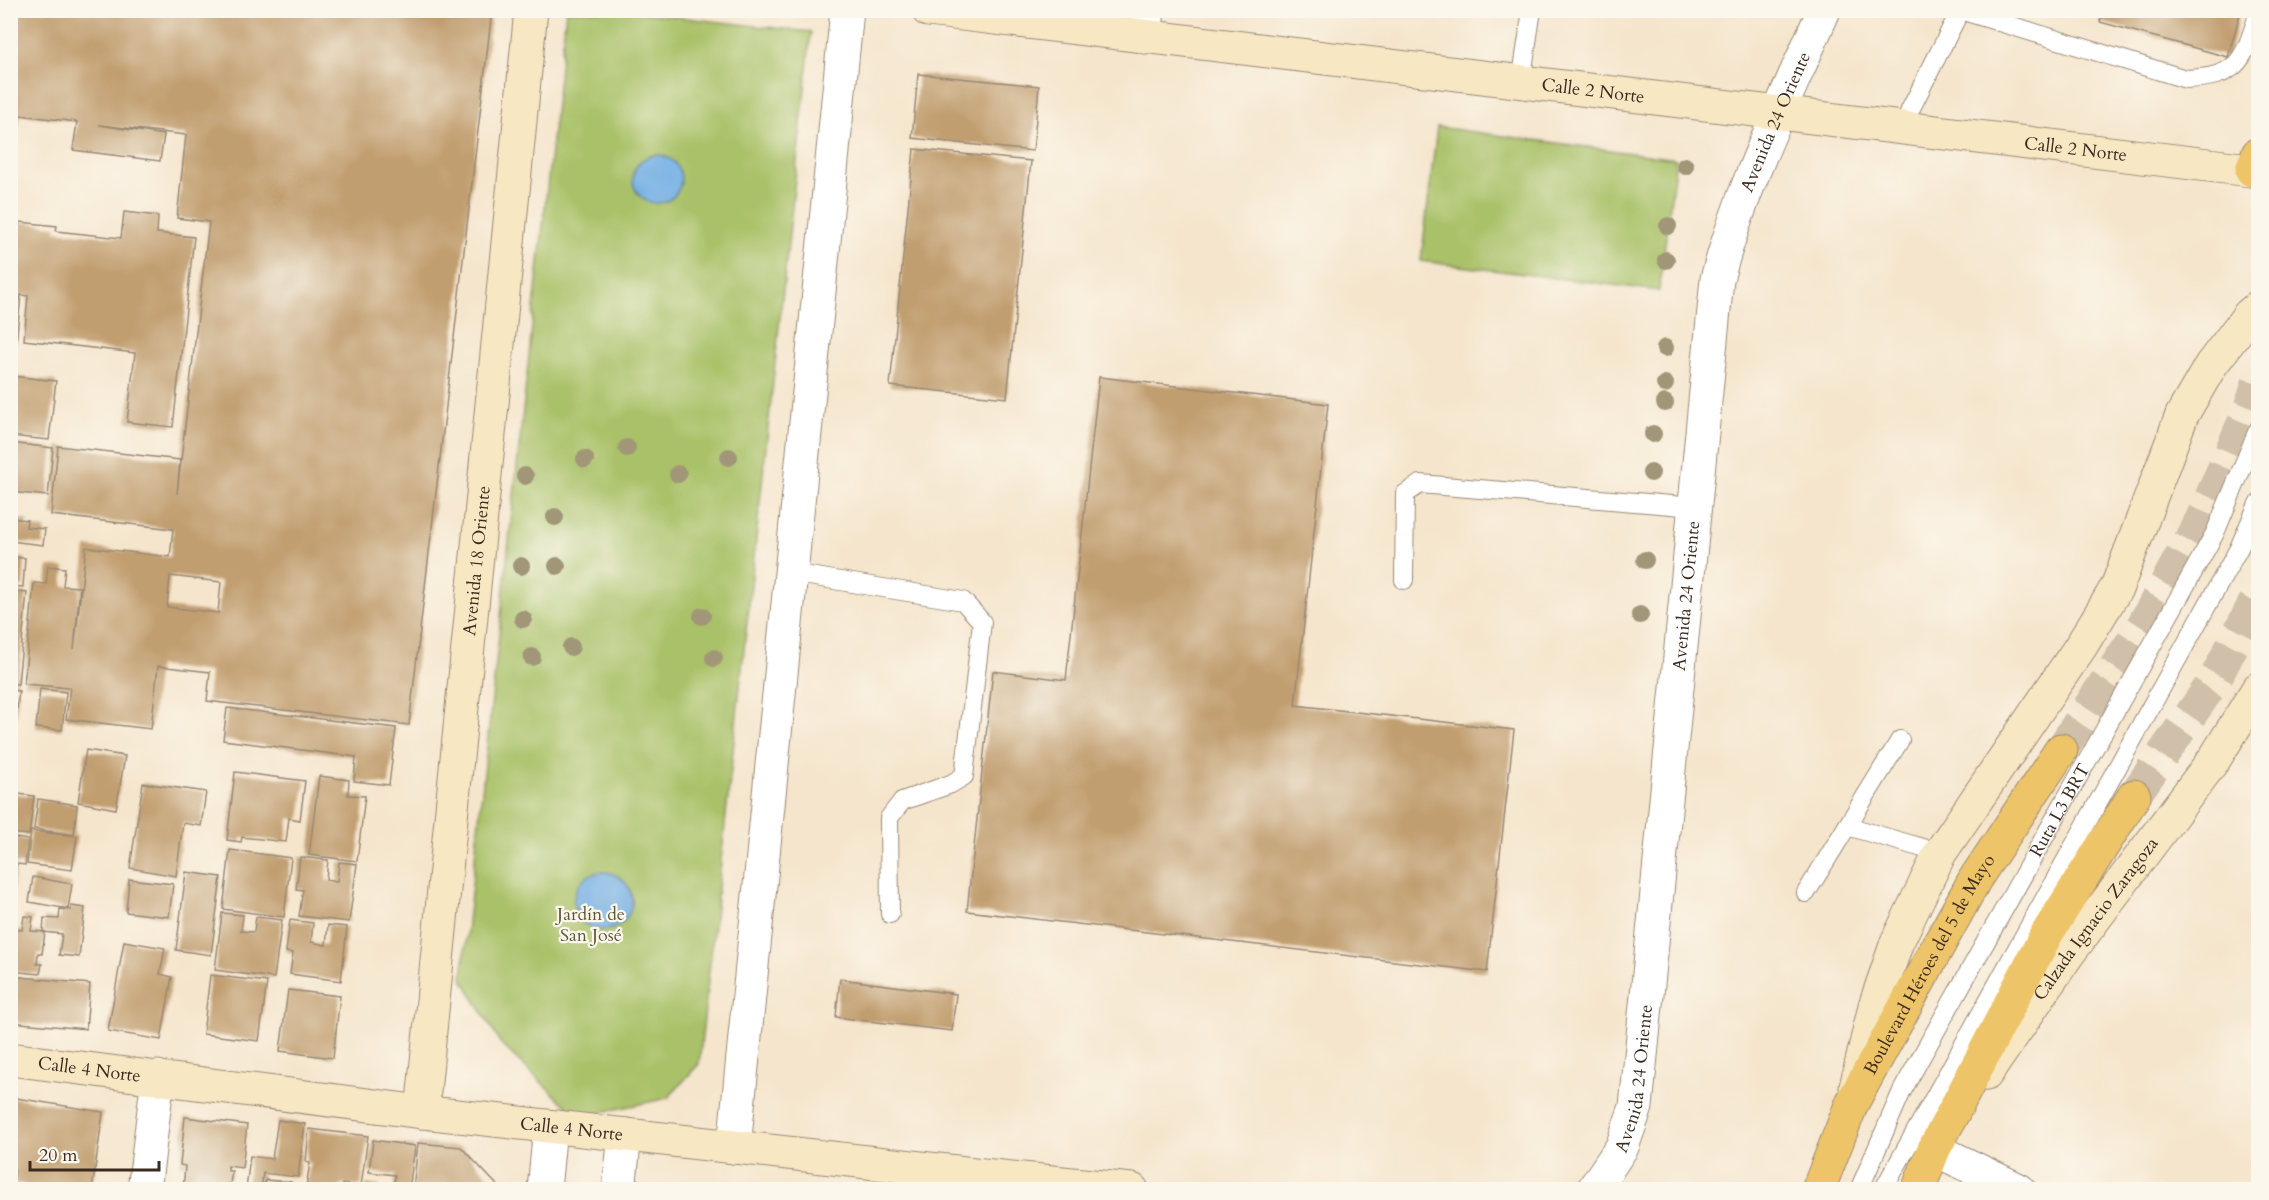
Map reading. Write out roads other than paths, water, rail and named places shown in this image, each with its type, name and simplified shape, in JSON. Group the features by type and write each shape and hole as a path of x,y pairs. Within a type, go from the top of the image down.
{"main road":[{"name":"Boulevard Héroes del 5 de Mayo","path":"1818,1190 1852,1103 1975,879 2061,750"},
{"path":"1918,1190 1934,1149 2046,935 2134,796"}],"street":[{"name":"Avenida 18 Oriente","path":"422,1112 531,10"},
{"path":"734,1147 847,10"},
{"name":"Calle 2 Norte","path":"928,10 1146,24 1521,82 1904,128 2256,165"},
{"name":"Avenida 24 Oriente","path":"1593,1190 1622,1147 1636,1107 1717,279 1729,234 1824,10"},
{"path":"1852,1103 1875,1006 1897,942 1940,853 2081,646 2117,587 2182,416 2211,364 2254,311"},
{"name":"Calzada Ignacio Zaragoza","path":"1934,1149 2068,954 2215,758 2259,689"},
{"name":"Calle 4 Norte","path":"10,1059 422,1112 734,1147 983,1182 1132,1190"},
{"path":"144,1190 158,1077"},
{"path":"544,1190 550,1127"},
{"path":"619,1190 625,1135"},
{"path":"1934,1149 2019,1190"}],"lane":[{"path":"1521,82 1532,10"},
{"path":"1904,128 1910,110 1960,11 2186,79 2210,78 2231,69 2246,52 2259,15"},
{"name":"Ruta L3 BRT","path":"1859,1190 1902,1091 2215,534 2259,430"},
{"path":"1404,580 1405,494 1420,484 1695,507"},
{"name":"Ruta L3 BRT","path":"1882,1190 2239,548 2259,504"},
{"path":"791,573 963,601 982,622 964,776 951,784 902,801 889,818 890,914"},
{"path":"1806,893 1900,740"},
{"path":"1847,826 1940,853"}],"water":[{"path":"657,155 674,162 681,179 674,196 657,203 640,196 633,179 640,162"},
{"path":"603,872 619,877 627,885 632,901 627,917 619,925 603,930 587,925 579,917 574,901 579,885 587,877"}],"tunnel":[{"path":"2061,750 2143,625 2201,520 2252,403 2258,383"},
{"path":"2134,796 2214,681 2258,596"}],"park label":[{"name":"Jardín de San José","path":"591,924"}]}
